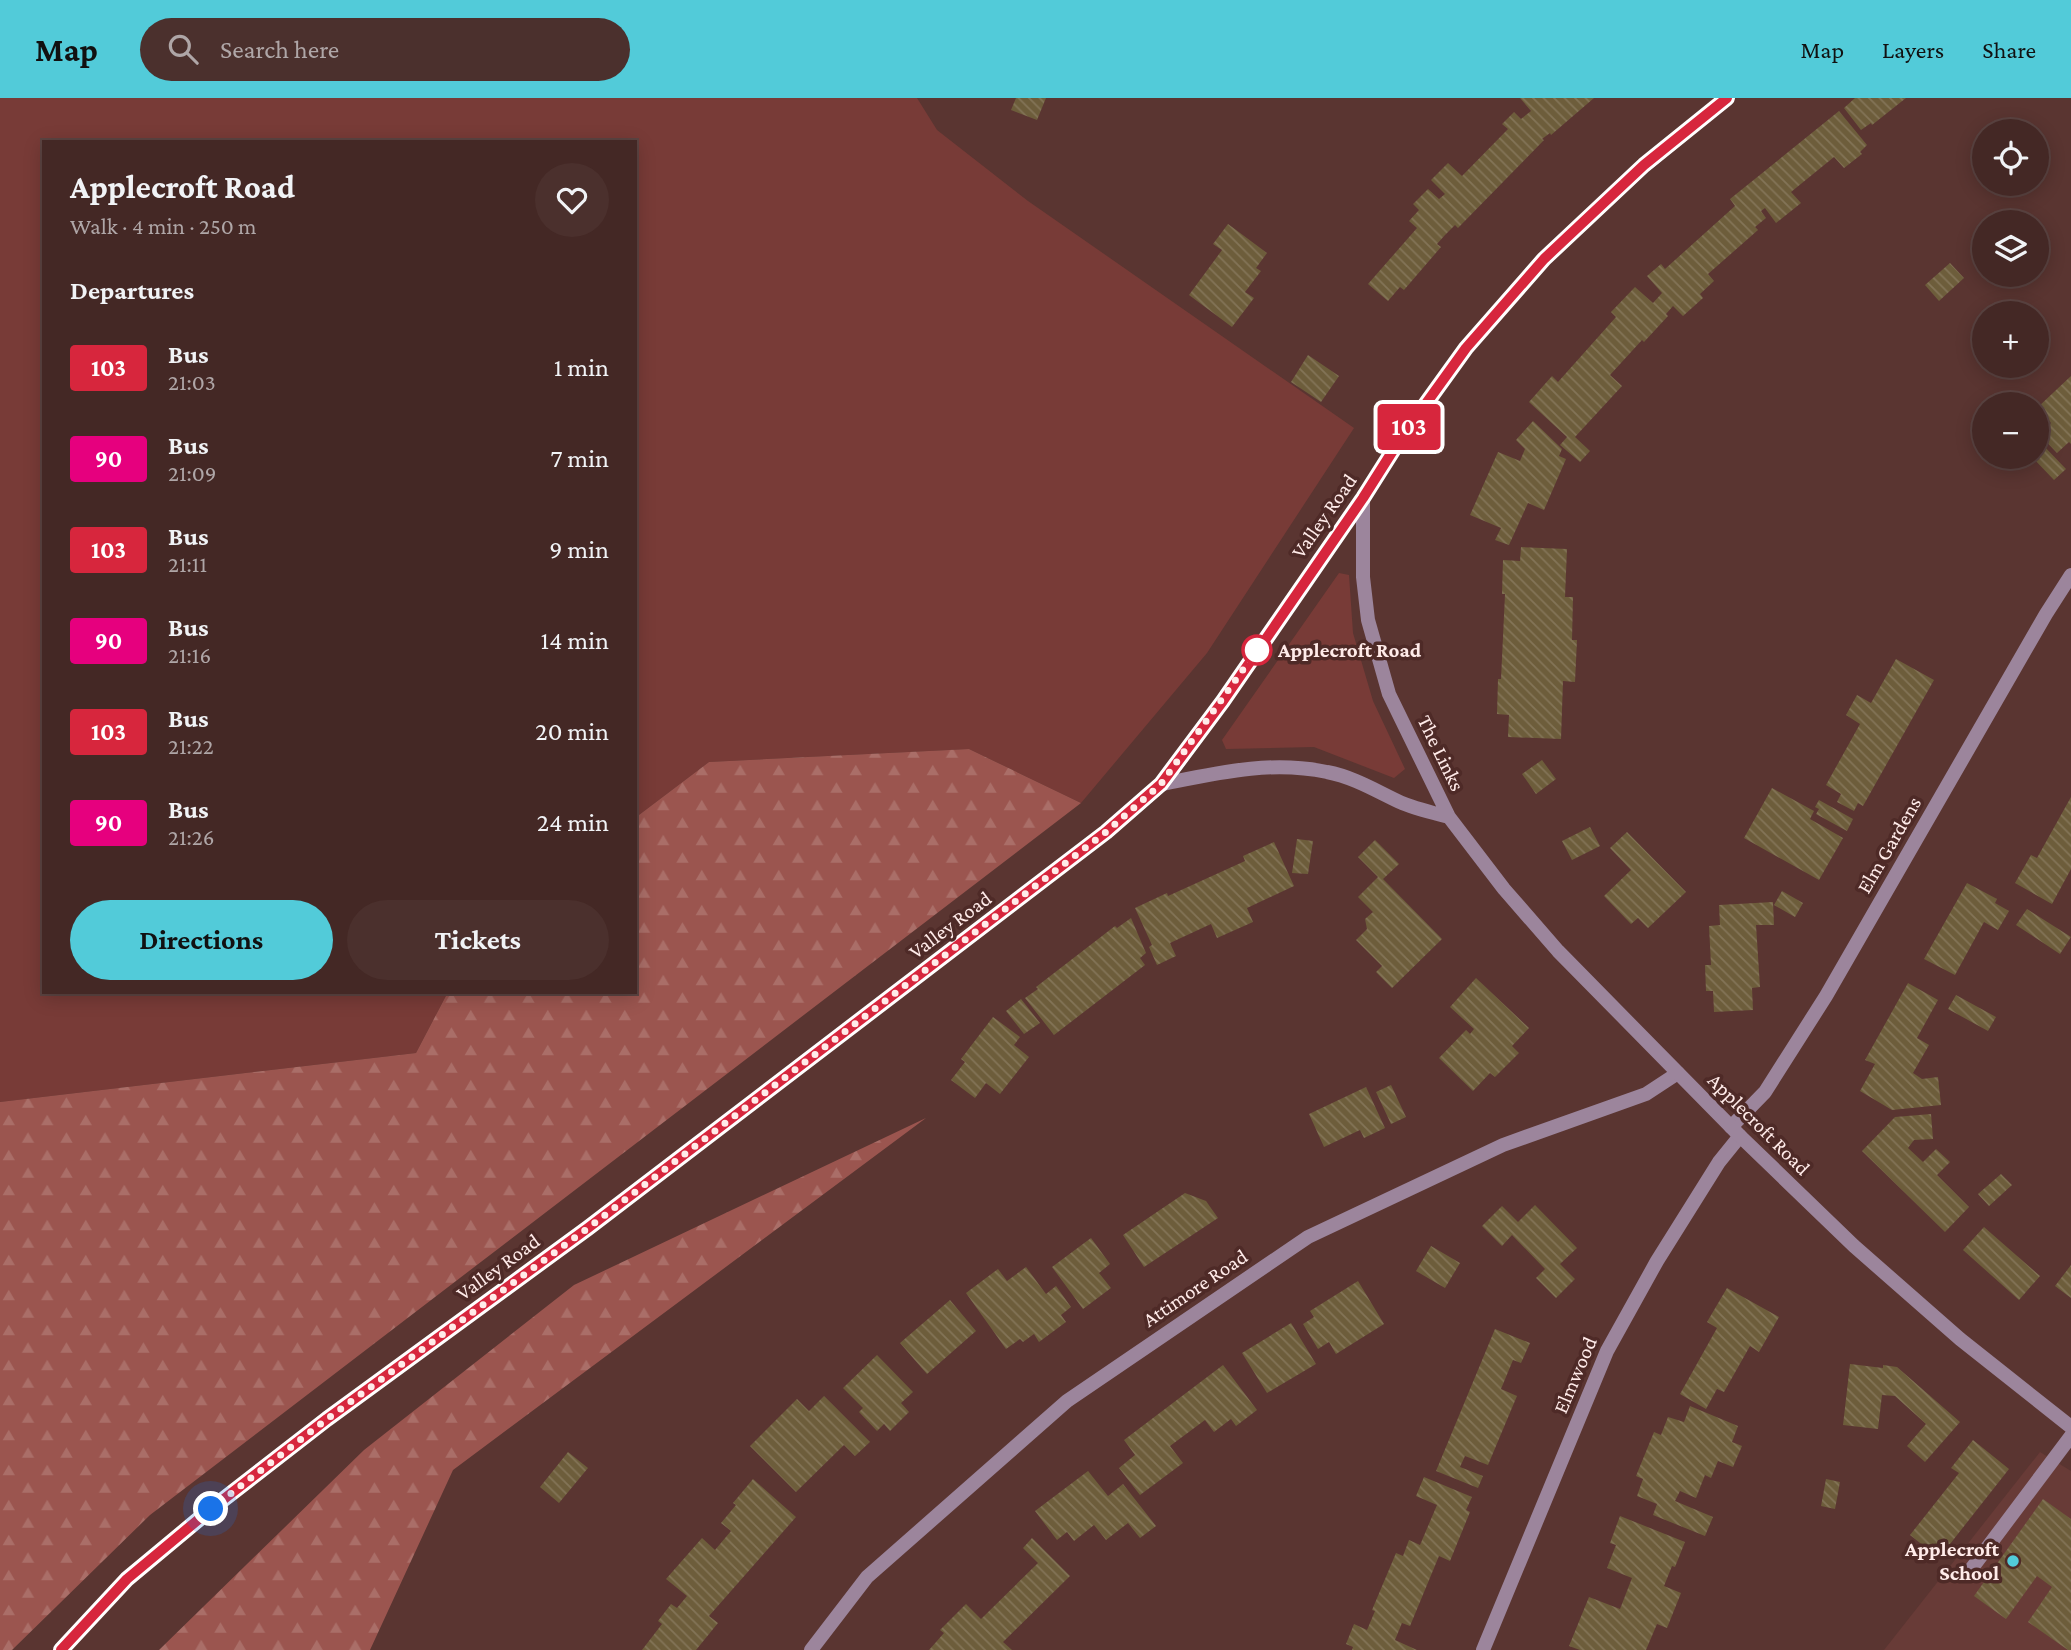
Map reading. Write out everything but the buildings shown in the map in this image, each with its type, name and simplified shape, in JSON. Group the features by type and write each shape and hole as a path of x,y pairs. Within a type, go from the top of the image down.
{"main road":[{"name":"Valley Road","path":"61,1650 127,1579 211,1509 327,1419 740,1112 1106,832 1161,784 1223,701 1363,498 1399,441 1466,348 1544,259 1644,165 1727,98"}],"street":[{"name":"The Links","path":"1363,498 1363,577 1368,620 1389,694 1449,817"},
{"name":"Elm Gardens","path":"1736,1131 1765,1092 1826,996 2071,575"},
{"name":"The Links","path":"1161,784 1257,767 1294,767 1329,772 1359,782 1403,803 1449,817"},
{"name":"Applecroft Road","path":"1449,817 1504,889 1558,951 1736,1131 1854,1246 1960,1339 2071,1427"},
{"name":"Attimore Road","path":"811,1650 867,1577 1067,1401 1308,1237 1503,1145 1646,1094 1678,1073"},
{"name":"Elmwood","path":"1483,1650 1607,1351 1657,1261 1736,1131"},
{"path":"1969,1572 2071,1436"}],"shaded area":[{"path":"0,98 917,98 937,130 1028,201 1354,428 1207,653 1081,803 969,749 709,762 637,816 637,140 42,140 42,994 447,994 416,1053 0,1102"},
{"path":"1339,573 1349,575 1353,633 1373,701 1405,769 1394,778 1314,747 1226,749 1222,740"},
{"name":"Applecroft School","path":"2040,1452 2071,1471 2071,1650 1884,1650"}],"green space":[{"path":"969,749 1081,803 150,1515 12,1650 0,1650 0,1102 416,1053 447,994 637,994 637,816 709,762"},
{"path":"926,1118 453,1470 370,1650 159,1650 364,1450 574,1285"}],"bus line":[{"name":"103","path":"61,1650 127,1579 211,1509 327,1419 588,1228 1106,832 1161,784 1223,701 1363,498 1399,441 1466,348 1544,259 1644,165 1727,98"}],"place":[{"name":"Applecroft Road","path":"1257,650"},
{"name":"Applecroft School","path":"2013,1561"}],"route":[{"path":"211,1509 327,1419 588,1228 1106,832 1161,784 1257,650"}]}
